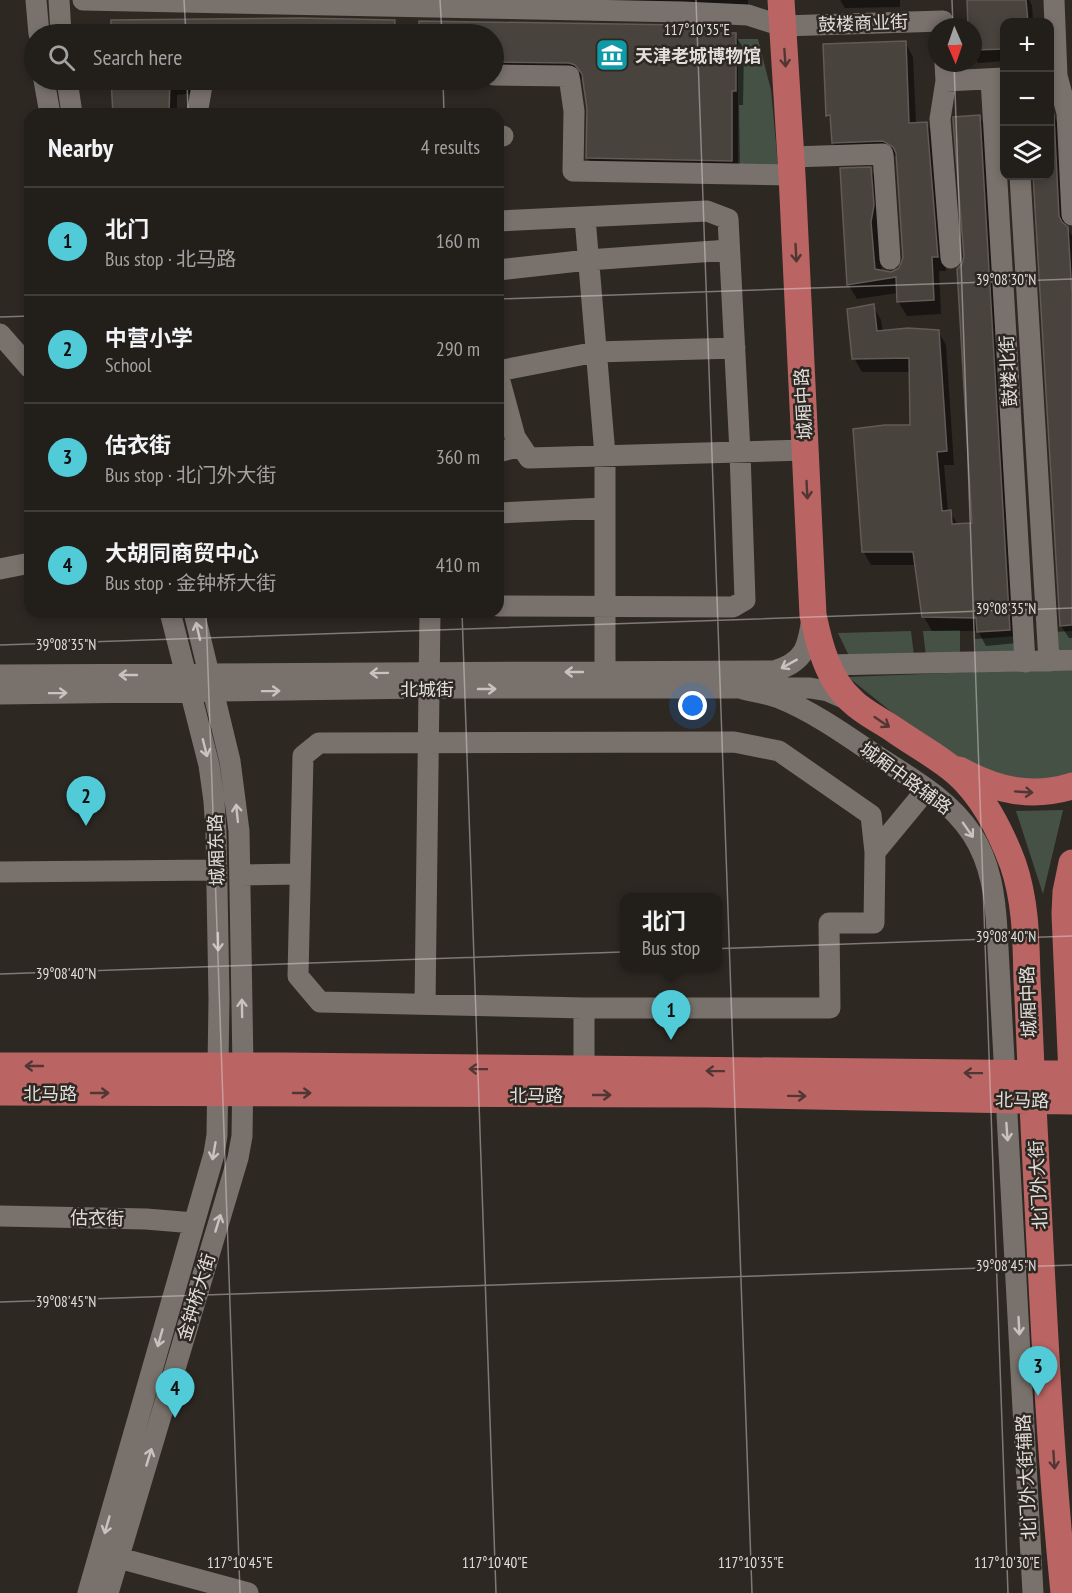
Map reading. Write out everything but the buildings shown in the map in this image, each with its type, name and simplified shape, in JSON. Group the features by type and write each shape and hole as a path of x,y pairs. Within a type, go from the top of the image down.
{"main road":[{"name":"城厢中路","path":"782,13 813,615 827,665 851,701 957,773 979,798 1002,839 1022,896 1026,926 1033,1101"},
{"name":"城厢中路","path":"932,755 974,778 1012,791 1044,792 1072,786"},
{"path":"1072,863 1066,892 1065,914 1072,1074"},
{"name":"北马路","path":"0,1066 231,1066 706,1094 1072,1101"},
{"name":"北马路","path":"0,1092 231,1093 507,1082 584,1070 1072,1074"},
{"name":"北门外大街","path":"1033,1101 1064,1593"}],"street":[{"path":"36,0 38,24"},
{"path":"59,0 60,24"},
{"name":"鼓楼商业街","path":"83,0 748,15 782,13 943,16"},
{"path":"1053,72 1060,7"},
{"path":"951,258 940,119 945,72 998,78"},
{"path":"504,75 569,76 574,111 573,171 791,166 883,154 890,259"},
{"name":"鼓楼北街","path":"998,78 1025,662"},
{"path":"1054,79 1067,113 1072,215"},
{"path":"46,90 49,108"},
{"path":"68,90 71,108"},
{"path":"198,108 201,90"},
{"name":"鼓楼北街","path":"1020,180 1049,661"},
{"path":"504,221 707,211 728,219 745,600 733,607 504,606"},
{"path":"585,218 605,455 605,672"},
{"path":"504,269 588,260 729,250"},
{"path":"0,334 24,361"},
{"path":"504,371 596,352 735,348"},
{"path":"504,395 515,437 529,458 805,450"},
{"path":"504,450 521,446"},
{"path":"504,513 605,508"},
{"path":"0,569 24,564"},
{"name":"北城街","path":"0,675 210,683 430,680 605,672 774,671 800,657 806,649 813,615"},
{"name":"城厢东路","path":"172,618 209,765 216,833 231,1066"},
{"name":"城厢东路","path":"195,618 235,791 239,831 241,875 231,1093"},
{"path":"430,618 430,680"},
{"path":"425,1004 427,743 435,618"},
{"path":"827,665 1072,660"},
{"name":"北城街","path":"430,680 743,689 810,688 828,691 851,701"},
{"name":"北城街","path":"0,694 188,683"},
{"name":"城厢中路辅路","path":"743,689 779,698 842,732 927,789 967,828 979,847 990,876 997,930 1005,1073"},
{"path":"734,742 779,751 871,815 875,852 874,923 829,923 830,1008 584,1008 320,1002 298,976 303,756 319,743 427,743 734,742"},
{"path":"875,852 927,789"},
{"path":"0,872 217,870"},
{"path":"241,875 300,874"},
{"path":"584,1008 584,1070"},
{"name":"北门外大街辅路","path":"1005,1073 1033,1593"},
{"name":"金钟桥大街","path":"88,1593 231,1093"},
{"name":"金钟桥大街","path":"108,1593 238,1158 242,1136 231,1093"},
{"name":"估衣街","path":"0,1216 146,1219 194,1223"},
{"path":"119,1558 248,1593"}],"green space":[{"path":"738,39 758,39 771,90 778,165 738,165"},
{"path":"960,630 960,655 926,657 923,631"},
{"path":"911,631 914,656 850,658 838,633"},
{"path":"1072,631 1072,649 1054,650 1052,632"},
{"path":"1017,636 1018,653 976,656 975,639"},
{"path":"1072,668 1072,774 1051,782 979,772 898,717 848,677"},
{"path":"1063,810 1043,894 1016,811"}],"place":[{"name":"天津老城博物馆","path":"612,55"},
{"name":"中营小学","path":"86,826"},
{"name":"北门","path":"671,1040"},
{"name":"估衣街","path":"1038,1396"},
{"name":"大胡同商贸中心","path":"175,1418"}]}
